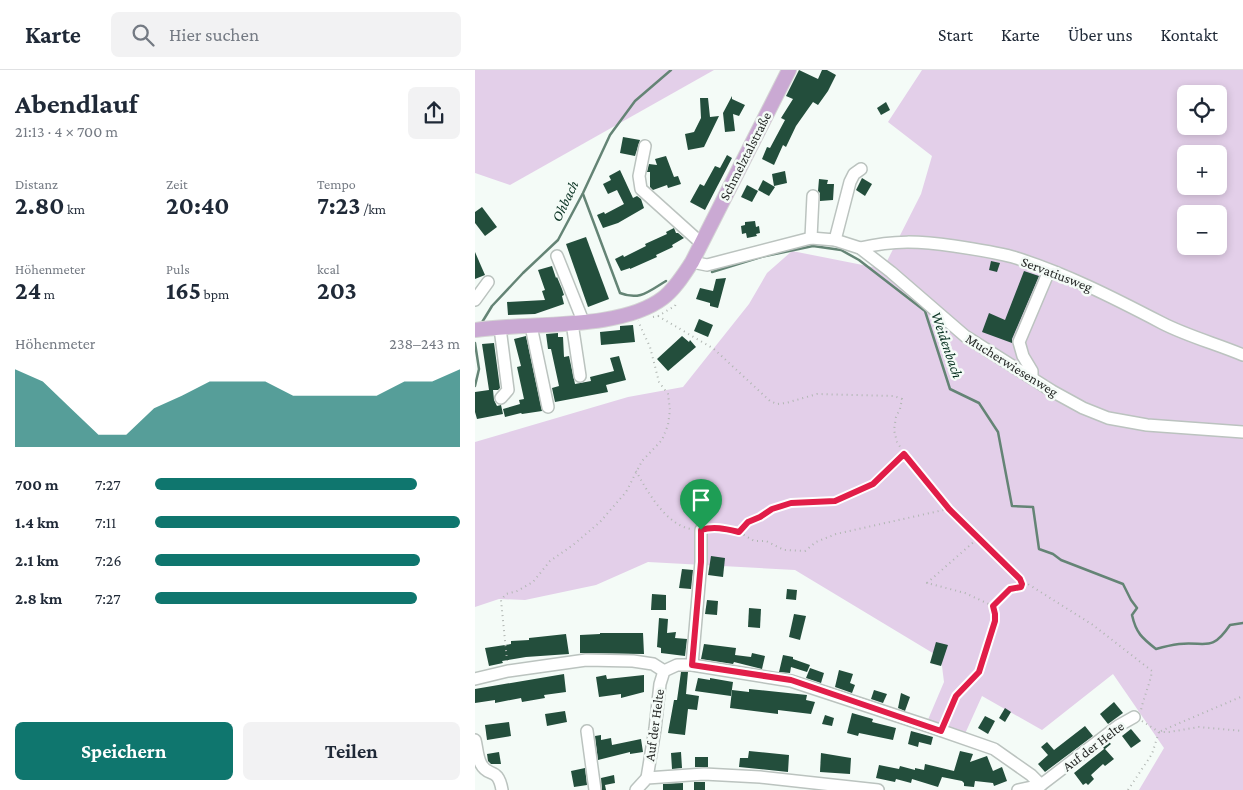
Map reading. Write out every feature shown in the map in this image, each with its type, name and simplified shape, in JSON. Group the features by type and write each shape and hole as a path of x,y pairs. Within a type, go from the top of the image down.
{"main road":[{"name":"Schmelztalstraße","path":"487,328 577,322 613,317 634,312 663,298 692,262 789,70"}],"street":[{"path":"645,146 639,176 641,189 701,243"},
{"path":"835,240 850,182 854,174 861,169"},
{"path":"811,238 813,196"},
{"name":"Mucherwiesenweg","path":"692,262 707,265 811,238 835,240 860,248 891,272 965,336 1083,408 1108,418 1147,425 1243,432"},
{"name":"Servatiusweg","path":"860,248 906,241 1011,257 1108,294 1163,324 1243,355"},
{"path":"557,256 577,322 579,376"},
{"path":"1032,378 1032,371 1023,356 1019,342 1049,271"},
{"path":"475,300 488,282"},
{"path":"531,326 549,407"},
{"path":"487,328 508,390 501,398"},
{"path":"692,665 701,562 701,530"},
{"path":"475,679 509,671 595,660 633,660 653,664 664,671"},
{"name":"Auf der Helte","path":"647,778 655,729 659,684 664,671 677,666 692,665 791,680 994,750 1031,775 1041,785 1118,726 1134,718"},
{"path":"587,731 595,790"},
{"path":"475,740 481,765 496,774 500,780 502,790"},
{"path":"636,790 647,778 703,774 760,777 878,790"},
{"path":"1018,790 1041,785"}],"path":[{"path":"675,306 658,316 714,349 770,401 777,404 817,394 894,396 902,399 901,409 896,418 894,430 897,442 904,454 949,509 1020,579 1093,625 1151,671 1151,679 1144,695 1141,710 1134,718 1146,722 1159,732 1199,726 1243,731"},
{"path":"509,671 501,600 506,594 517,591 533,582 550,561 573,545 600,522 626,492 641,461 662,440 669,425 668,394 659,382 650,348 634,312"},
{"path":"739,532 748,522 772,509 791,503 835,501 873,484 904,454"},
{"path":"636,471 662,511 682,528 701,530 724,528 739,532 754,541 766,541 784,550 805,551 816,542 836,534 949,509"},
{"path":"978,538 927,583 965,593 993,606"},
{"path":"993,606 1010,589 1021,587 1020,579"},
{"path":"941,731 956,696 979,672 995,621 993,606"},
{"path":"1129,790 1152,754 1159,732 1243,696"}],"shaded area":[{"path":"475,70 714,70 510,185 475,173"},
{"path":"922,70 1243,70 1243,790 1139,790 1164,748 1113,674 1042,730 982,696 964,736 927,722 944,682 941,658 795,570 648,562 596,585 525,600 499,599 475,607 475,442 628,397 683,387 749,304 767,273 792,251 883,269 921,194 932,156 888,122"}],"building":[{"path":"799,70 818,79 822,70 827,70 836,75 818,105 813,102 796,126 786,147 783,145 774,165 762,159 767,147 770,148 785,120 781,118 793,99 786,96"},
{"path":"732,96 732,99 745,105 739,116 733,114 735,131 725,132 723,113"},
{"path":"700,98 708,98 710,117 719,116 704,147 688,150 685,134 694,132 701,118"},
{"path":"886,102 890,110 881,115 877,108"},
{"path":"623,137 640,140 635,156 620,153"},
{"path":"727,155 732,158 705,210 690,202 700,184 704,186 715,166 720,168"},
{"path":"666,156 674,177 678,176 681,184 668,188 667,185 653,190 650,187 650,172 647,172 649,164 657,165 655,159"},
{"path":"620,170 633,198 637,196 641,199 644,208 618,223 603,228 597,215 604,212 605,214 624,204 617,190 608,194 603,184 611,180 609,176"},
{"path":"785,171 787,183 774,186 772,174"},
{"path":"862,178 872,184 865,196 856,190"},
{"path":"819,179 828,180 827,184 834,184 833,200 820,201 820,193 818,191"},
{"path":"763,180 775,187 769,196 758,190"},
{"path":"747,185 758,191 752,202 741,197"},
{"path":"482,207 497,227 485,236 475,223 475,212"},
{"path":"755,221 756,227 759,226 760,233 756,234 757,236 747,238 746,233 742,234 741,226 745,225 745,222"},
{"path":"674,228 676,233 684,238 672,245 673,247 656,255 657,257 621,271 615,259 623,255 624,257 646,246 645,244 667,234 666,232"},
{"path":"586,237 609,299 588,307 566,244"},
{"path":"475,252 485,275 475,279"},
{"path":"991,261 1000,263 997,272 989,270"},
{"path":"552,266 564,295 562,296 564,304 535,314 508,315 507,302 545,300 542,291 545,290 538,270"},
{"path":"1024,271 1039,276 1012,343 982,332 989,313 1005,320"},
{"path":"726,278 718,308 710,306 710,303 696,299 700,288 713,291 716,279"},
{"path":"699,319 713,325 708,337 694,331"},
{"path":"633,325 635,342 601,345 600,332 620,330 620,326"},
{"path":"558,333 558,337 563,337 564,357 569,356 575,384 591,381 590,377 614,371 610,358 619,356 626,380 606,385 608,392 555,402 552,388 559,386 551,349 548,349 546,334"},
{"path":"526,336 542,411 505,417 503,409 520,404 519,400 524,399 517,367 521,366 514,339"},
{"path":"682,336 689,342 690,340 696,347 668,371 657,359"},
{"path":"494,343 500,388 493,390 494,400 497,406 501,405 503,414 477,419 475,392 489,390 482,344"},
{"path":"711,556 725,558 723,577 708,575"},
{"path":"682,569 693,570 691,589 679,588"},
{"path":"787,589 797,590 796,600 786,599"},
{"path":"652,594 666,595 666,610 651,610"},
{"path":"707,600 718,601 717,615 705,614"},
{"path":"749,608 761,609 760,628 748,627"},
{"path":"794,614 806,616 800,640 789,637"},
{"path":"659,618 668,619 667,633 676,632 675,638 687,639 685,656 661,653 661,648 657,647"},
{"path":"643,633 644,654 580,653 580,635"},
{"path":"566,634 569,654 526,657 502,661 503,663 489,666 485,648 511,644 511,641"},
{"path":"936,642 948,645 941,666 930,663"},
{"path":"704,644 736,648 735,655 751,657 752,653 765,656 762,669 734,662 733,664 701,659"},
{"path":"783,655 793,657 793,659 810,665 807,672 791,667 790,673 779,672"},
{"path":"810,668 824,673 821,683 806,678"},
{"path":"839,670 853,674 850,683 855,685 852,693 835,687"},
{"path":"681,672 688,672 686,694 699,696 697,710 688,709 685,735 668,733 674,700 677,700"},
{"path":"564,674 566,692 544,695 545,698 522,702 521,698 495,703 495,700 475,703 475,689"},
{"path":"606,675 607,679 644,675 644,692 621,698 621,694 599,697 596,677"},
{"path":"698,678 733,682 731,696 695,691"},
{"path":"749,689 807,695 806,700 815,702 811,714 778,710 778,714 730,708 732,690 749,692"},
{"path":"874,690 887,694 883,703 871,699"},
{"path":"901,693 910,697 905,711 898,708"},
{"path":"1114,702 1123,713 1108,724 1100,714"},
{"path":"1005,708 1011,712 1005,722 999,718"},
{"path":"565,711 567,722 547,726 545,714"},
{"path":"852,713 873,719 872,722 896,728 893,740 859,733 858,736 847,733"},
{"path":"825,715 834,718 832,726 822,724"},
{"path":"985,716 995,721 988,734 978,728"},
{"path":"509,722 511,736 487,740 485,725"},
{"path":"1085,726 1093,736 1045,772 1038,764 1048,755 1041,747 1047,742 1054,750"},
{"path":"1131,729 1141,741 1131,748 1122,736"},
{"path":"911,731 933,737 931,745 919,742 918,747 908,744"},
{"path":"601,735 601,740 611,738 612,745 641,739 643,752 630,754 630,752 598,760 595,736"},
{"path":"1109,742 1111,744 1105,749 1114,759 1105,766 1103,764 1091,775 1094,779 1088,785 1086,783 1083,785 1074,773 1104,749 1103,747"},
{"path":"749,751 789,755 788,772 739,767 740,758 748,758"},
{"path":"960,751 973,754 970,762 987,756 993,771 1002,767 1007,781 994,786 993,783 975,781 974,787 964,786 962,781 942,777 938,787 912,779 911,783 896,779 895,782 876,778 879,765 899,769 900,766 924,770 925,764 954,771"},
{"path":"499,752 501,764 491,764 488,761 487,754"},
{"path":"681,752 682,768 672,769 671,753"},
{"path":"821,753 851,758 850,774 820,772"},
{"path":"695,757 708,757 708,767 695,767"},
{"path":"585,768 587,785 574,787 571,771"},
{"path":"614,775 615,783 605,785 606,790 602,790 601,778"},
{"path":"694,782 705,782 705,790 694,790"},
{"path":"683,783 683,790 663,790 663,784"}],"waterway":[{"name":"Ohbach","path":"481,324 492,306 558,240 583,193 610,135 635,101 671,70"},
{"name":"Weidenbach","path":"583,194 620,293 633,296 644,294 666,281"},
{"name":"Weidenbach","path":"712,272 761,257 813,246 841,250 859,260 925,311 950,389 979,403 998,432 1012,506 1033,507 1039,549 1053,554 1061,560 1123,584 1137,608 1132,615 1138,631 1156,649 1188,643 1213,643 1230,625 1243,623"},
{"name":"Ohbach","path":"475,343 479,369 475,386"}],"route":[{"path":"904,454 949,509 1020,579 1022,584 1021,587 1010,589 993,606 995,621 979,672 956,696 941,731 791,680 692,665 701,562 701,530 724,528 739,532 748,522 772,509 791,503 835,501 873,484 904,454"}]}
